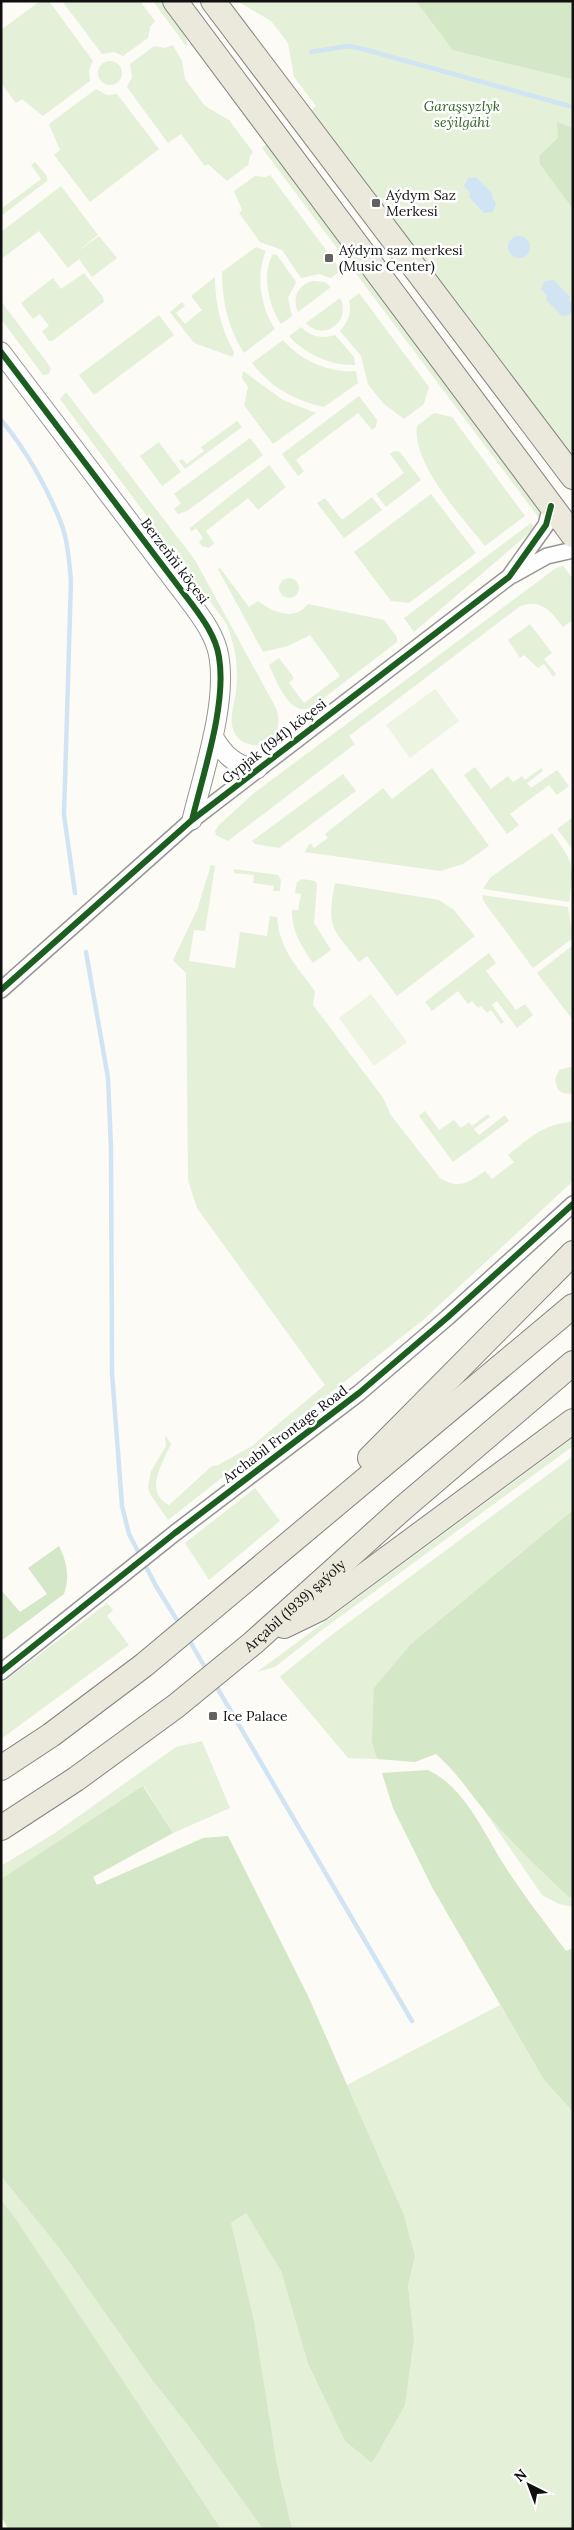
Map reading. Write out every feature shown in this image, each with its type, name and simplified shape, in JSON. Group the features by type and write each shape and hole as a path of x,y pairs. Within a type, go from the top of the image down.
{"main road":[{"path":"175,1 573,535"},
{"path":"213,1 573,477"},
{"path":"226,1597 365,1464 573,1253"},
{"path":"1,1768 51,1735 144,1665 573,1306"},
{"name":"Arçabil (1939) şaýoly","path":"1,1828 76,1778 176,1706 256,1641 403,1508 573,1364"},
{"path":"256,1641 319,1609 573,1421"}],"street":[{"name":"Berzeňňi köçesi","path":"1,352 191,603 210,632 219,657 221,677 213,736 192,820"},
{"name":"Gypjak (1941) köçesi","path":"1,990 192,820 509,577 546,525 551,506"},
{"path":"509,577 547,556 573,550"},
{"path":"213,736 218,746 236,763 246,768 258,769"},
{"name":"Archabil Frontage Road","path":"1,1672 176,1533 359,1393 448,1317 573,1204"}],"green space":[{"path":"40,1 49,1 93,61 89,70 90,81 43,116 22,99 16,103 1,83 1,30"},
{"path":"62,1 140,1 155,21 150,27 148,38 123,56 114,52 102,54"},
{"path":"153,1 162,1 181,27 188,44 186,46"},
{"name":"Garaşsyzlyk seýilgähi","path":"237,1 573,1 573,460 311,111 316,106 294,77 288,43 271,21"},
{"path":"416,1 573,1 573,81 572,79 453,50"},
{"path":"173,45 182,61 185,79 205,106 229,120 253,152 248,165 227,181 208,164 205,166 181,134 168,143 127,87 132,77 130,64 154,46 165,48"},
{"path":"110,61 118,65 122,73 118,81 110,85 102,81 98,73 102,65"},
{"path":"96,89 107,95 117,94 159,149 90,202 54,155 60,150 49,124"},
{"path":"557,122 573,128 573,209 540,164 539,156 558,138"},
{"path":"268,143 542,509 542,522 262,148"},
{"path":"35,162 47,176 47,181 1,216 1,209 41,179 31,165"},
{"path":"270,175 341,270 331,278 319,274 301,278 282,250 260,242 239,213 242,210 234,191 255,176 266,177"},
{"path":"61,186 98,235 74,254 99,236 117,258 92,277 79,259 68,268 39,231 1,259 1,232"},
{"path":"256,247 266,251 261,270 261,291 266,311 275,329 244,353 238,344 227,314 222,272"},
{"path":"273,254 277,255 296,282 288,298 292,316 281,324 273,308 268,290 269,262"},
{"path":"84,273 103,297 104,302 52,341 49,341 42,331 49,326 40,314 33,319 21,303 53,278 61,289"},
{"path":"215,277 216,297 220,316 234,352 233,357 194,343 170,312 182,302 185,306 176,313 185,324 202,310 191,296"},
{"path":"312,281 325,282 331,287 298,312 296,307 297,293 299,289"},
{"path":"359,293 429,387 424,404 404,419 384,404 368,384 361,356 340,331 349,317 349,301"},
{"path":"340,298 343,306 342,314 334,326 328,330 321,331 313,329 306,323"},
{"path":"1,301 51,368 49,374 43,375 1,319"},
{"path":"159,315 174,335 94,395 79,375"},
{"path":"301,327 317,336 335,335 354,357 355,365 328,361 303,348 289,336"},
{"path":"283,340 298,354 316,364 336,370 356,371 358,383 324,407 303,401 284,392 259,372 252,363"},
{"path":"243,371 283,400 316,413 273,444 244,405 248,387 242,378"},
{"path":"66,392 195,560 276,708 278,727 273,737 268,741 262,744 250,745 236,735 232,720 237,682 237,664 232,639 226,623 60,399"},
{"path":"359,396 377,420 376,427 372,430 358,413 296,460 304,471 298,476 282,454"},
{"path":"434,413 452,417 525,516 485,546 452,505 430,473 422,457 417,426"},
{"path":"237,421 242,427 185,469 179,461 182,459 187,464 204,451 201,447"},
{"path":"250,438 263,455 187,511 178,514 174,509 181,503 174,494"},
{"path":"159,442 181,472 162,486 140,456"},
{"path":"394,451 400,452 421,480 386,507 376,494 404,473 390,454"},
{"path":"269,465 286,487 258,510 248,498 206,531 214,543 209,548 202,546 199,542 203,538 196,528 191,532 190,528"},
{"path":"431,494 476,553 409,603 391,601 354,552"},
{"path":"372,497 382,510 344,538 317,503 325,498 342,520"},
{"path":"531,523 535,528 414,632 404,618"},
{"path":"563,566 573,579 573,620 563,627 550,611 539,605 526,604 519,607 349,736 355,744 228,841 216,835 215,831 219,825 254,793 556,568"},
{"path":"220,568 249,607 258,601 276,612 290,614 296,613 308,604 384,620 397,637 397,642 312,707 297,708 285,696 269,665 279,658 294,678 289,683 304,703 340,676 310,635 288,646 263,652 218,569"},
{"path":"285,578 293,578 299,584 299,592 293,598 285,598 279,592 279,584"},
{"path":"530,624 552,653 544,659 556,674 553,677 544,664 538,668 524,655 520,658 508,640"},
{"path":"435,689 459,721 410,758 386,725"},
{"path":"475,767 491,789 508,776 513,782 522,776 525,780 541,768 543,771 527,783 531,788 557,770 569,786 557,795 549,785 510,814 519,825 507,834 464,775"},
{"path":"432,768 489,846 463,864 440,871 305,852 310,843 314,848 328,838 325,834 383,788 392,799"},
{"path":"343,774 356,791 279,848 255,844 252,841"},
{"path":"573,817 573,850 557,829"},
{"path":"552,833 565,851 571,865 572,879 569,902 483,889 490,878"},
{"path":"211,865 215,866 205,931 194,930 189,961 235,968 240,932 267,936 270,916 277,917 278,928 285,948 315,991 313,1005 384,1099 390,1114 440,1178 446,1182 458,1184 469,1181 485,1171 492,1179 514,1162 508,1155 538,1132 554,1125 573,1122 573,1181 422,1321 168,1520 150,1494 148,1487 151,1471 166,1446 165,1435 171,1444 157,1476 156,1485 157,1493 169,1505 212,1466 218,1465 252,1446 325,1385 197,1208 188,1180 186,973 173,960 197,910"},
{"path":"234,869 278,875 281,880 280,891 273,891 274,886 253,883 254,875 234,873"},
{"path":"302,879 315,881 317,885 314,923 331,950 313,963 298,938 292,918 292,910 298,910 301,894 295,893 297,882"},
{"path":"335,883 439,900 454,910 475,936 397,996 367,956 359,962 337,934 331,910"},
{"path":"482,895 568,907 573,938 533,968 484,902"},
{"path":"573,945 573,1020 537,973"},
{"path":"489,953 496,963 486,971 516,1010 525,1004 533,1015 517,1028 497,1001 492,1005 504,1022 501,1024 491,1010 487,1013 481,1006 478,1008 472,1001 468,1004 458,991 432,1011 425,1002"},
{"path":"371,994 407,1042 374,1066 339,1018"},
{"path":"569,1067 573,1068 573,1094 563,1093 558,1090 555,1080 559,1070"},
{"path":"425,1111 439,1130 454,1120 461,1128 469,1122 472,1126 488,1114 490,1117 474,1129 479,1135 505,1115 509,1121 453,1162 419,1116"},
{"path":"573,1438 573,1446 322,1630 275,1667 257,1672"},
{"path":"573,1456 573,1510 412,1643 372,1743 377,1759 348,1758 280,1677 329,1637"},
{"path":"255,1488 280,1521 209,1580 185,1543"},
{"path":"573,1510 573,1896 569,1897 509,1838 452,1770 436,1754 415,1762 377,1759 372,1743 374,1688 412,1643"},
{"path":"59,1546 67,1570 64,1594 1,1641 1,1590 20,1612 47,1594 28,1568"},
{"path":"107,1603 113,1610 107,1616 129,1645 1,1739 1,1684"},
{"path":"202,1741 230,1808 173,1833 144,1786 1,1879 1,1866 55,1833 176,1747"},
{"path":"428,1770 442,1778 465,1802 510,1874 537,1912 566,1951 573,1948 573,2112 544,2080 432,1887 393,1808 382,1773"},
{"path":"143,1786 173,1833 93,1877 97,1885 203,1838 228,1836 309,1998 404,2215 415,2256 408,2286 414,2337 405,2405 372,2463 345,2441 308,2364 281,2271 246,2213 231,2223 254,2322 276,2460 292,2529 263,2529 190,2428 153,2381 60,2249 1,2176 1,1879"},
{"path":"477,1800 543,1873 569,1896 573,1896 573,1907 559,1904 542,1895"},
{"path":"500,2005 544,2080 573,2112 573,2529 292,2529 276,2460 231,2223 246,2213 281,2271 308,2364 345,2441 373,2463 414,2337 408,2286 415,2256 404,2215 347,2085"},
{"path":"1,2176 60,2249 153,2381 190,2428 263,2529 221,2529 1,2200"},
{"path":"1,2200 15,2218 221,2529 8,2529 1,2516"}],"water":[{"path":"476,177 492,193 496,203 493,212 484,213 469,197 470,193 464,186 468,178"},
{"path":"519,236 527,239 530,247 527,255 519,258 511,255 508,247 511,239"},
{"path":"554,280 570,297 569,300 573,306 570,315 562,316 546,300 547,296 541,289 545,281"}],"waterway":[{"path":"311,52 348,46 359,48 573,107"},
{"path":"1,420 19,443 50,496 61,523 68,551 71,580 64,815 75,893"},
{"path":"86,952 108,1078 111,1148 112,1373 122,1506 129,1534 156,1586 180,1625"},
{"path":"188,1638 207,1671"},
{"path":"215,1684 412,2021"}],"cycle path":[{"path":"1,352 196,609 215,642 221,676 220,696 213,739 192,820"},
{"path":"1,990 192,820 509,577 546,525 551,506"},
{"path":"1,1672 175,1533 359,1393 448,1317 573,1204"}],"place":[{"name":"Aýdym Saz Merkesi","path":"376,203"},
{"name":"Aýdym saz merkesi (Music Center)","path":"329,258"},
{"name":"Ice Palace","path":"213,1716"}]}
